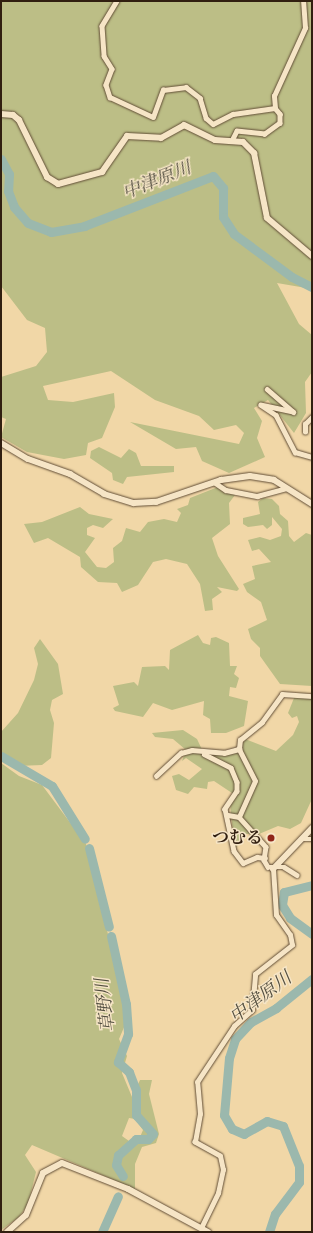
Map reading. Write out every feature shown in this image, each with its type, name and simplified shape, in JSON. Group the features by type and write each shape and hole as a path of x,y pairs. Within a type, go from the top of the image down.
{"street":[{"path":"117,1 102,30 104,56 112,69 107,92 115,101 153,117 163,90 186,87 200,98 206,118 213,124 233,114 275,108"},
{"path":"232,141 237,131 259,135 274,128 281,119 275,108 274,96 305,28 303,1"},
{"path":"1,114 13,115 19,120 47,177 58,184 102,172 127,136 161,138 184,125 204,136 243,142 254,153 267,218 312,256"},
{"path":"267,389 293,412 260,405 276,415 295,452 312,457"},
{"path":"305,432 305,424 312,416"},
{"path":"1,444 28,459 70,474 104,494 134,503 156,502 214,482 250,476 274,480 312,504"},
{"path":"214,482 226,490 257,496 286,488"},
{"path":"238,818 255,781 239,749 240,740 262,722 282,694 312,696"},
{"path":"202,753 239,749"},
{"path":"156,776 181,753 192,750 202,753 231,768 237,782 237,791 225,806 234,851 239,861 265,858"},
{"path":"228,815 238,818 266,847 266,864 273,869 284,867 298,875"},
{"path":"201,1228 218,1193 223,1170 220,1156 195,1142 200,1114 197,1082 229,1032 252,1010 255,974 292,945 290,935 277,920 273,869 312,828"},
{"path":"301,839 312,839"},
{"path":"7,1232 26,1215 43,1173 62,1162 128,1190 208,1232"}],"green space":[{"path":"1,1 312,1 312,289 277,283 299,324 312,335 312,372 305,382 306,413 294,433 268,400 254,408 262,421 257,438 265,457 229,473 202,461 196,447 176,449 130,422 239,444 244,433 236,425 214,430 199,416 155,400 111,371 43,386 48,400 73,402 114,393 115,407 102,438 88,443 86,455 64,459 27,452 1,437 6,419 1,417 1,377 36,366 47,352 45,328 27,320 1,286"},
{"path":"99,447 121,458 129,449 136,453 141,466 174,466 174,472 127,477 123,484 113,480 112,473 90,458 91,451"},
{"path":"218,487 235,495 229,503 230,524 212,538 218,556 239,589 237,591 217,587 222,592 212,599 213,610 205,611 200,584 187,564 166,559 153,562 138,585 122,592 117,583 98,582 81,567 80,557 48,538 34,543 24,524 42,522 80,507 89,514 113,519 103,528 93,525 87,528 87,535 95,538 85,552 97,567 106,568 114,562 113,548 122,541 126,528 140,532 148,522 164,519 177,522 181,513 177,509 188,505 190,498"},
{"path":"263,498 272,499 279,506 280,514 288,521 289,536 294,542 306,533 312,535 312,686 280,684 260,656 260,648 251,639 248,629 267,620 261,602 247,592 243,584 255,579 252,566 271,562 259,549 252,551 248,540 260,537 270,540 281,536 282,529 272,517 272,525 267,529 263,525 248,527 243,524 243,518 260,514 258,502"},
{"path":"198,635 203,643 210,645 211,638 216,637 229,643 230,666 237,666 234,674 239,678 236,688 230,687 229,696 248,701 244,726 226,733 211,733 210,719 203,715 204,701 172,710 153,703 143,717 115,711 113,708 119,705 113,686 134,682 138,686 142,667 165,666 169,670 170,650"},
{"path":"40,639 58,664 63,694 52,700 50,710 54,723 51,758 42,765 17,766 1,756 1,732 18,713 34,680 38,664 34,648"},
{"path":"294,698 312,698 312,799 301,823 290,829 278,826 259,834 243,834 235,850 230,804 235,795 214,781 208,782 207,789 194,787 188,794 176,790 172,776 179,774 189,780 202,769 186,758 182,761 186,750 173,739 155,737 152,733 183,730 197,739 205,756 237,753 245,739 276,751 293,735 299,722 297,716 292,718 288,713"},
{"path":"1,763 19,776 42,785 86,844 125,1004 125,1025 119,1039 127,1056 122,1073 132,1097 140,1080 152,1080 149,1094 159,1134 156,1143 142,1147 135,1164 135,1189 32,1145 25,1155 36,1172 28,1204 19,1217 1,1230","holes":["129,1118 135,1119 143,1130 140,1137 129,1141 122,1136"]}],"waterway":[{"name":"中津原川","path":"1,159 9,174 8,191 14,207 28,223 51,232 84,226 213,176 223,188 223,217 234,234 292,277 312,287"},
{"name":"草野川","path":"1,756 52,786 85,839"},
{"name":"草野川","path":"89,848 109,927"},
{"name":"中津原川","path":"312,885 284,892 282,905 290,918 312,934"},
{"name":"草野川","path":"111,936 126,1004 128,1034 118,1062 129,1072 136,1090 136,1115 153,1134 148,1139 136,1139 118,1155 116,1165 123,1176"},
{"name":"中津原川","path":"269,1232 275,1214 299,1182 299,1166 283,1126 267,1121 244,1134 232,1129 224,1115 229,1058 235,1039 251,1022 276,1008 312,979"},
{"name":"草野川","path":"102,1232 118,1196"}],"place":[{"name":"つむる","path":"271,838"}]}
